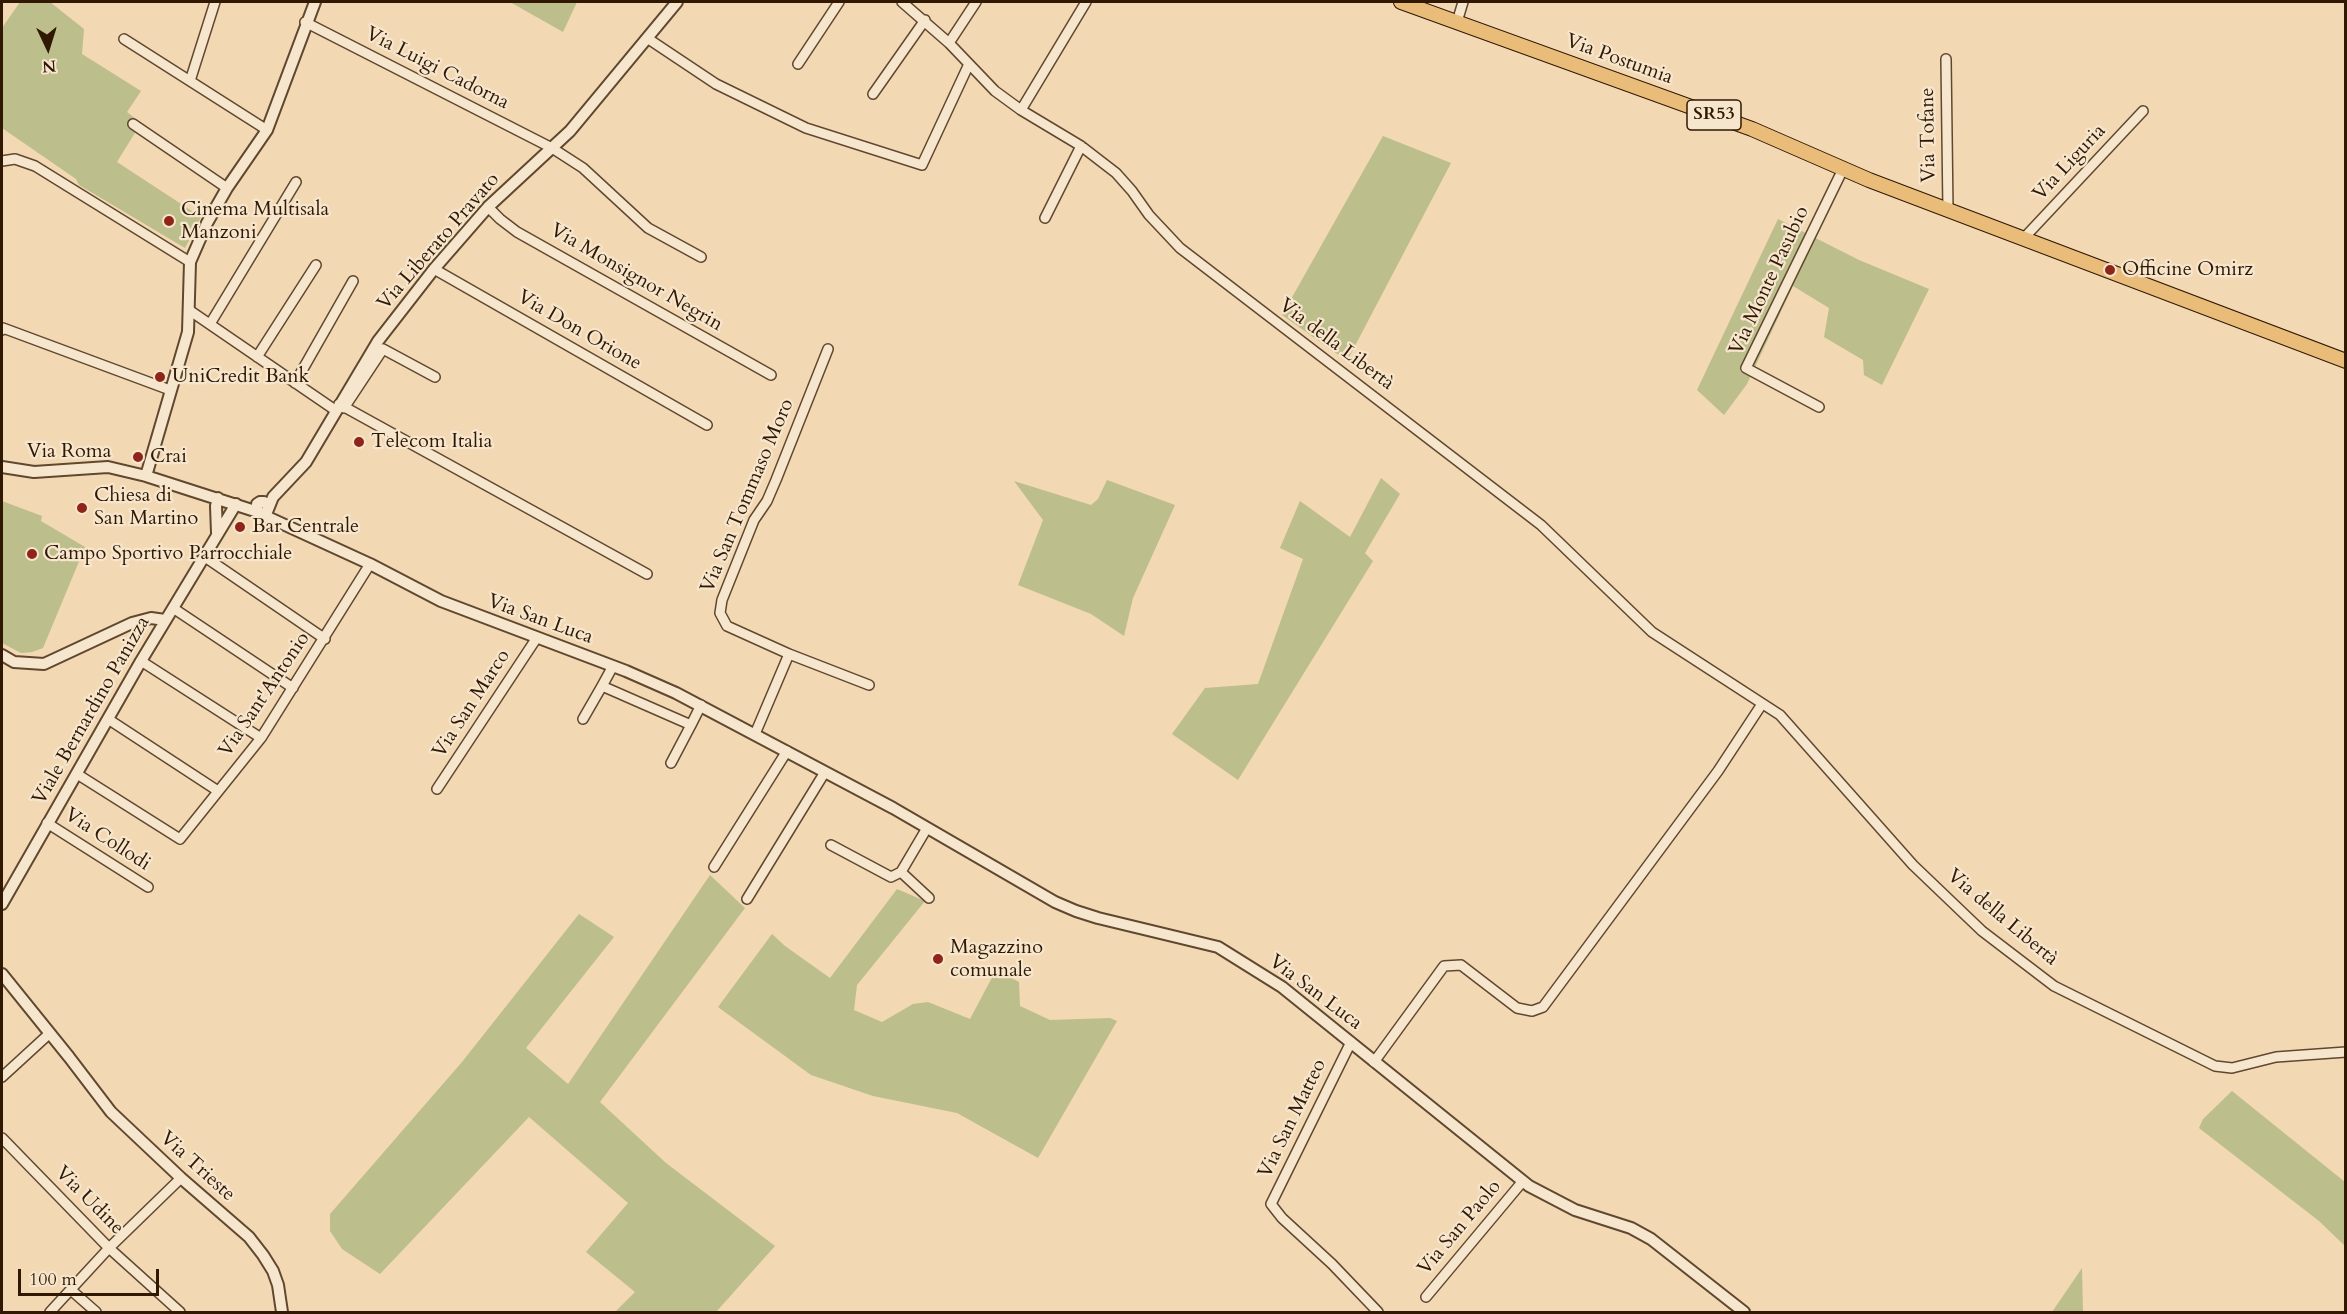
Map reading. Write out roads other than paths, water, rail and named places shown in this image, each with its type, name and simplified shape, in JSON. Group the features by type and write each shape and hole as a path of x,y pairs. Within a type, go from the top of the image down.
{"main road":[{"name":"Via Postumia","path":"1401,2 1423,5 1457,22 1752,129 1843,169 2023,239"},
{"name":"SR53","path":"2023,239 2346,361"}],"street":[{"path":"190,81 215,2"},
{"path":"146,476 188,332 190,262 207,223 227,188 267,130 315,2"},
{"name":"Via Liberato Pravato","path":"262,507 306,462 378,341 434,269 488,207 570,131 677,2"},
{"path":"798,64 839,2"},
{"name":"Via della Libertà","path":"902,2 925,20 995,91 1021,110 1081,146 1116,173 1132,190 1149,215 1180,248 1541,525 1652,632 1780,715 1913,865 1982,931 2054,986 2215,1066 2232,1068 2276,1057 2346,1052"},
{"path":"949,43 976,2"},
{"path":"1021,110 1086,2"},
{"path":"1457,22 1463,2"},
{"path":"873,94 925,20"},
{"name":"Via Luigi Cadorna","path":"306,22 552,148 583,168 648,228 701,257"},
{"path":"647,38 716,84 806,128 922,165 969,64"},
{"path":"124,39 267,130"},
{"name":"Via Tofane","path":"1946,59 1948,211"},
{"name":"Via Liguria","path":"2023,239 2143,111"},
{"path":"133,124 227,188"},
{"path":"1045,218 1081,146"},
{"path":"2,161 15,159 35,166 190,262"},
{"name":"Via Monte Pasubio","path":"1819,407 1746,368 1843,169"},
{"path":"210,324 296,182"},
{"name":"Via Monsignor Negrin","path":"488,207 517,231 771,375"},
{"path":"257,357 316,265"},
{"name":"Via Don Orione","path":"434,269 707,425"},
{"path":"295,383 353,281"},
{"path":"189,310 295,383 647,574"},
{"path":"2,330 3,328 170,390"},
{"path":"340,407 382,349 435,377"},
{"name":"Via San Tommaso Moro","path":"828,350 767,501 754,520 722,600 720,613 727,626 742,635 869,685"},
{"name":"Via Roma","path":"2,467 34,472 108,467 146,476 237,504 262,507"},
{"name":"Viale Bernardino Panizza","path":"216,537 218,498"},
{"name":"Viale Bernardino Panizza","path":"2,903 165,620 237,504"},
{"name":"Via San Luca","path":"262,507 281,522 370,564 441,602 613,666 701,705 1076,912 1218,947 1282,987 1523,1181 1575,1210 1631,1228 1651,1239 1744,1312"},
{"path":"205,557 325,639"},
{"name":"Via Sant'Antonio","path":"77,774 180,839 261,738 370,564"},
{"path":"174,608 293,688"},
{"path":"2,655 14,662 45,663 132,624 151,618 165,620"},
{"name":"Via San Marco","path":"437,789 536,639"},
{"path":"755,734 789,654"},
{"path":"141,661 261,738"},
{"path":"583,719 613,666"},
{"path":"602,686 692,725"},
{"path":"1374,1062 1444,966 1461,964 1517,1008 1532,1011 1543,1007 1718,771 1762,704"},
{"path":"670,763 701,705"},
{"path":"108,719 218,791"},
{"path":"714,867 787,751"},
{"path":"747,899 825,772"},
{"name":"Via Collodi","path":"47,823 147,887"},
{"path":"831,845 891,877 901,872 927,828"},
{"path":"901,872 929,898"},
{"path":"2,974 50,1033 2,1077"},
{"name":"Via Trieste","path":"50,1033 111,1112 181,1178 249,1237 263,1255 278,1285 282,1312"},
{"name":"Via San Matteo","path":"1351,1042 1271,1204 1282,1218 1332,1264 1378,1312"},
{"name":"Via Udine","path":"2,1138 109,1248 180,1312"},
{"path":"50,1312 109,1248 181,1178"},
{"name":"Via San Paolo","path":"1426,1298 1523,1181"},
{"path":"71,1290 96,1312"}],"place":[{"name":"Cinema Multisala Manzoni","path":"169,221"},
{"name":"Officine Omirz","path":"2110,270"},
{"name":"UniCredit Bank","path":"160,377"},
{"name":"Telecom Italia","path":"359,442"},
{"name":"Crai","path":"138,457"},
{"name":"Chiesa di San Martino","path":"82,508"},
{"name":"Bar Centrale","path":"240,527"},
{"name":"Campo Sportivo Parrocchiale","path":"32,554"},
{"name":"Magazzino comunale","path":"938,959"}]}
